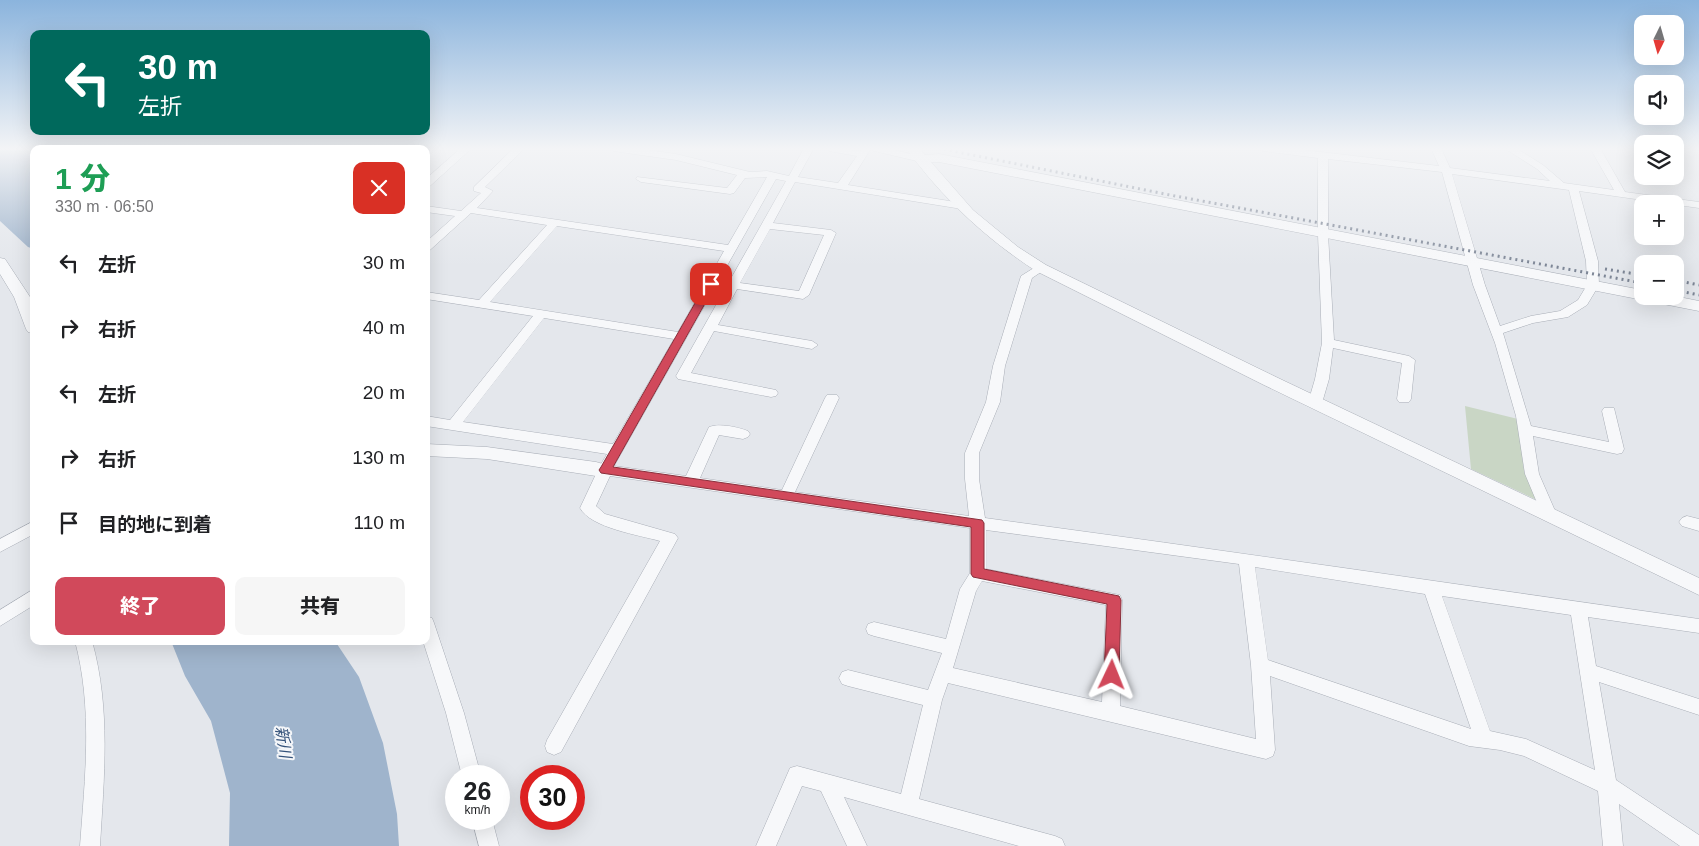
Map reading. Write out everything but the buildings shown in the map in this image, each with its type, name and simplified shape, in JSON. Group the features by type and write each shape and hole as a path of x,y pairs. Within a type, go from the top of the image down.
{"street":[{"path":"430,244 488,190 478,189 480,187"},
{"path":"710,187 730,190 732,187"},
{"path":"554,746 670,538 600,518 588,508 600,469 616,450 766,187"},
{"path":"771,393 683,376 787,187"},
{"path":"844,187 962,206"},
{"path":"946,187 988,231 1041,268 1699,587"},
{"path":"1088,187 1634,293"},
{"path":"1315,402 1322,379 1328,343 1323,187"},
{"path":"1451,187 1472,261 1527,430 1532,474 1548,513"},
{"path":"1496,331 1531,320 1564,314 1583,302 1592,285 1592,261 1572,187"},
{"path":"1575,187 1699,205"},
{"path":"1616,187 1620,194"},
{"path":"430,209 554,223 731,250"},
{"path":"482,304 554,223"},
{"path":"733,285 803,295 831,233 766,225"},
{"path":"908,805 933,700 944,674 968,589 978,574 978,523 972,479 972,453 993,402 999,366 1027,276 1041,268"},
{"path":"2,269 22,297 30,318"},
{"path":"430,296 681,336"},
{"path":"1684,303 1699,306"},
{"path":"453,426 541,314"},
{"path":"710,327 812,345"},
{"path":"1328,343 1409,360 1404,399"},
{"path":"786,496 832,398"},
{"path":"1527,430 1617,449 1609,411"},
{"path":"430,423 616,450"},
{"path":"691,482 714,430 743,434"},
{"path":"430,450 488,453 1246,559 1431,588 1699,626"},
{"path":"0,546 30,529"},
{"path":"944,674 1266,750 1260,665 1246,559"},
{"path":"978,574 1114,600 1110,712"},
{"path":"1431,588 1484,739"},
{"path":"0,619 30,599"},
{"path":"1578,609 1606,785 1613,846"},
{"path":"874,629 952,648"},
{"path":"430,635 469,765"},
{"path":"84,645 90,663 96,736 90,846"},
{"path":"1260,665 1469,737 1500,741 1526,748 1606,785 1698,846"},
{"path":"1588,671 1699,707"},
{"path":"848,678 933,700"},
{"path":"766,846 797,776 1055,846"},
{"path":"828,784 857,846"},
{"path":"485,830 489,846"}],"green space":[{"path":"1465,406 1518,419 1524,470 1537,500 1471,469"}],"water":[{"path":"0,187 30,187 30,248 0,221"},
{"name":"新川","path":"173,645 338,645 359,677 383,743 397,814 399,846 229,846 230,793 211,721 185,676"}],"railway":[{"path":"1133,187 1634,282"},
{"path":"1605,269 1634,274"},
{"path":"1684,282 1699,285"},
{"path":"1684,292 1699,295"}],"route":[{"path":"711,284 605,470 978,523 978,574 1114,600 1112,675"}]}
